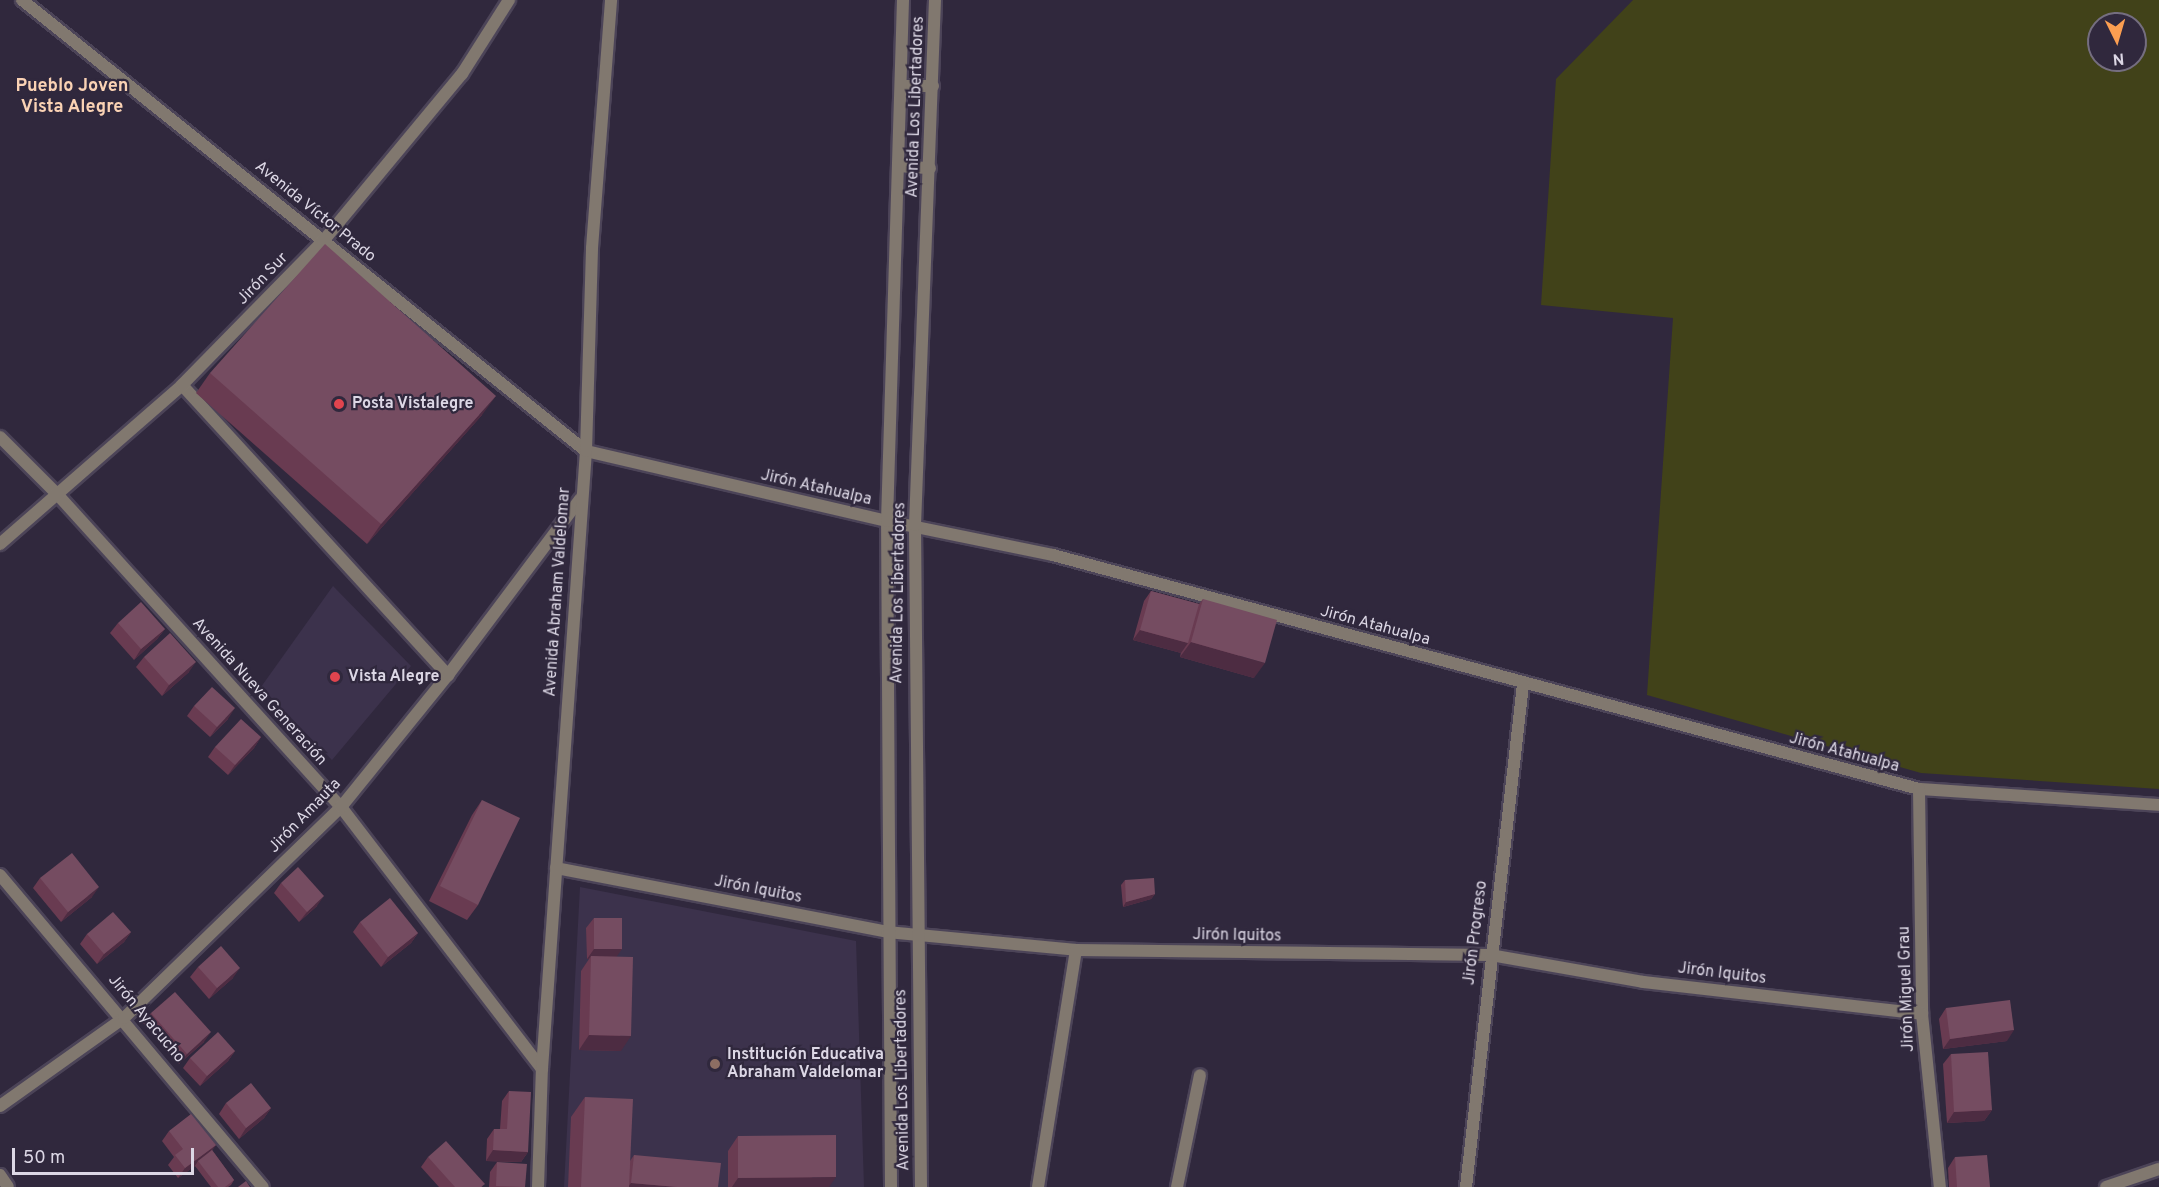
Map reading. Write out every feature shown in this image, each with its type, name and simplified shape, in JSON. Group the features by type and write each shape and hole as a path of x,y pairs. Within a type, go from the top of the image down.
{"street":[{"name":"Avenida Víctor Prado","path":"22,0 586,451"},
{"name":"Jirón Sur","path":"0,544 182,386 324,240 462,74 509,0"},
{"name":"Avenida Abraham Valdelomar","path":"538,1187 542,1069 586,451 592,248 611,0"},
{"name":"Avenida Los Libertadores","path":"891,1187 887,932 887,521 903,0"},
{"name":"Avenida Los Libertadores","path":"921,1187 915,525 935,0"},
{"path":"900,86 933,86"},
{"path":"898,166 930,168"},
{"path":"182,386 448,675"},
{"name":"Avenida Nueva Generación","path":"0,437 57,494 340,807 542,1069"},
{"name":"Jirón Atahualpa","path":"586,451 887,521 1053,555 1918,789 2159,805"},
{"name":"Jirón Amauta","path":"0,1106 124,1018 340,807 448,675 581,498"},
{"name":"Jirón Progreso","path":"1466,1187 1490,955 1523,684"},
{"name":"Jirón Miguel Grau","path":"1918,789 1922,1014 1940,1187"},
{"name":"Jirón Iquitos","path":"556,868 887,932 1076,950 1490,955 1643,982 1922,1014"},
{"name":"Jirón Ayacucho","path":"0,875 124,1018 264,1187"},
{"path":"1038,1187 1076,950"},
{"path":"1177,1187 1200,1075"},
{"path":"2106,1187 2159,1169"},
{"path":"0,1175 8,1187"}],"shaded area":[{"path":"1633,0 2159,0 2159,789 1921,773 1647,695 1673,318 1541,305 1556,79"},
{"name":"Vista Alegre","path":"333,586 411,666 332,760 261,687"},
{"name":"Institución Educativa Abraham Valdelomar","path":"580,887 856,941 864,1187 564,1187"}],"building":[{"name":"Posta Vistalegre","path":"325,244 496,396 381,524 210,373"},
{"path":"1151,591 1199,604 1188,643 1140,630"},
{"path":"1203,599 1277,620 1265,663 1191,642"},
{"path":"141,602 165,629 141,649 118,623"},
{"path":"170,633 196,662 169,685 144,657"},
{"path":"212,687 235,708 217,727 194,706"},
{"path":"241,719 261,737 235,765 215,747"},
{"path":"482,800 520,818 478,905 440,886"},
{"path":"72,853 99,887 68,912 40,878"},
{"path":"298,867 324,896 307,912 281,883"},
{"path":"1154,878 1155,894 1126,902 1125,880"},
{"path":"390,898 418,933 388,957 360,922"},
{"path":"113,912 131,932 104,954 87,934"},
{"path":"594,918 622,918 622,949 594,949"},
{"path":"221,946 240,968 217,988 198,967"},
{"path":"591,956 633,957 631,1036 589,1035"},
{"path":"175,992 211,1032 187,1054 151,1013"},
{"path":"2010,1000 2014,1030 1950,1039 1946,1008"},
{"path":"218,1032 235,1051 207,1076 190,1058"},
{"path":"1988,1052 1992,1110 1954,1112 1951,1054"},
{"path":"251,1083 271,1108 246,1128 226,1103"},
{"path":"509,1091 531,1092 528,1152 493,1150 494,1129 507,1129"},
{"path":"585,1097 633,1099 629,1187 581,1187"},
{"path":"191,1114 216,1145 185,1168 175,1155 183,1149 169,1131"},
{"path":"836,1135 836,1177 738,1178 738,1136"},
{"path":"446,1141 485,1184 481,1187 455,1187 428,1157"},
{"path":"212,1150 234,1180 225,1187 218,1187 198,1161"},
{"path":"634,1155 721,1163 718,1187 677,1187 631,1183"},
{"path":"1987,1155 1990,1187 1957,1187 1955,1157"},
{"path":"497,1162 527,1164 525,1187 496,1186"},
{"path":"246,1181 250,1187 238,1187"}],"place":[{"name":"Posta Vistalegre","path":"339,404"},
{"name":"Vista Alegre","path":"335,677"},
{"name":"Institución Educativa Abraham Valdelomar","path":"715,1064"}],"district":[{"name":"Pueblo Joven Vista Alegre","path":"72,98"}]}
